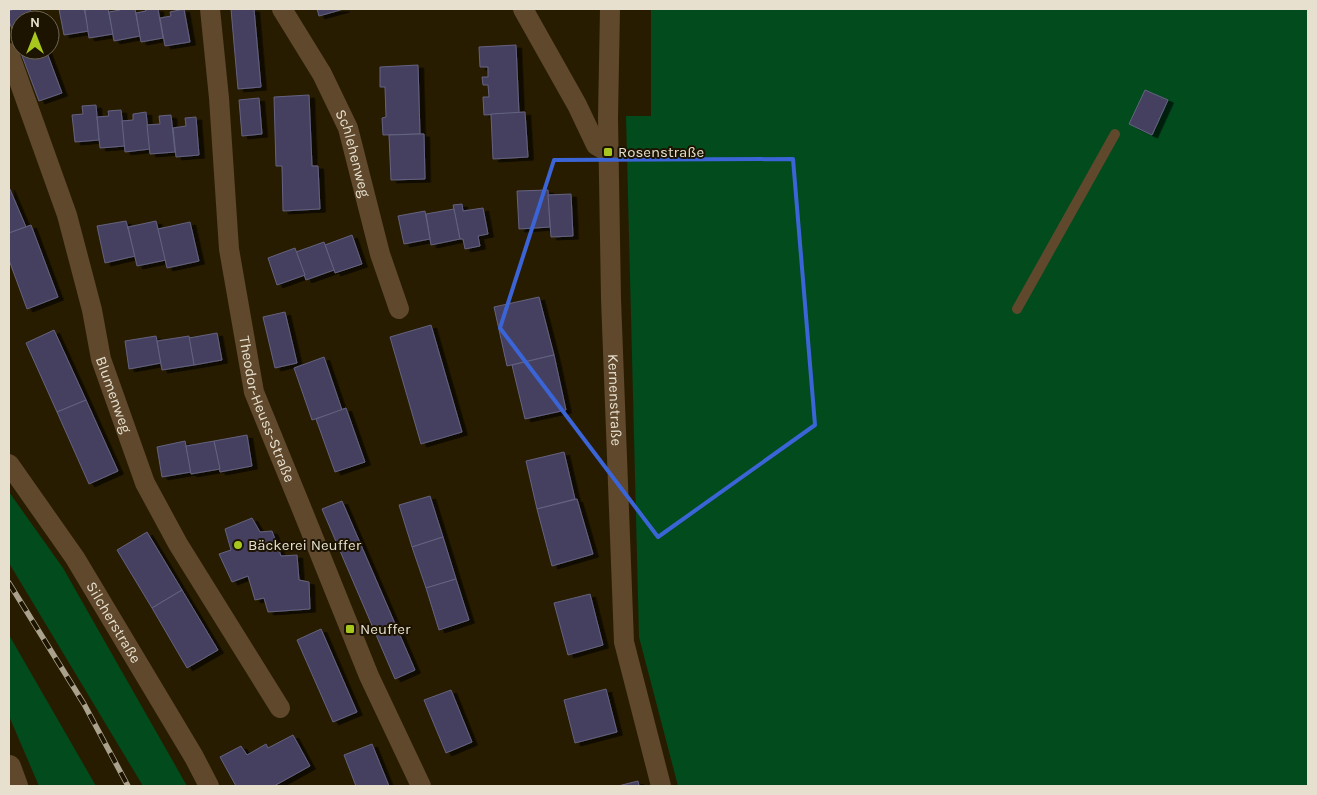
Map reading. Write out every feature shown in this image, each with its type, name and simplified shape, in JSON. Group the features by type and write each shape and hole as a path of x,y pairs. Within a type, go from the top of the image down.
{"street":[{"name":"Theodor-Heuss-Straße","path":"210,9 219,98 229,249 254,392 369,676 420,786"},
{"name":"Schlehenweg","path":"282,9 322,74 348,128 380,254 399,309"},
{"path":"523,9 577,105 596,145 608,152"},
{"name":"Kernenstraße","path":"610,9 608,152 611,309 624,642 661,786"},
{"name":"Blumenweg","path":"9,53 67,215 92,310 101,359 145,483 178,544 280,708"},
{"name":"Silcherstraße","path":"9,464 75,558 209,786"},
{"path":"9,767 16,786"}],"lane":[{"path":"1017,309 1115,134"}],"highlighted area":[{"path":"793,159 815,425 658,537 500,328 554,160"}],"green space":[{"path":"651,9 1308,9 1308,786 678,786 639,637 626,116 651,116"},
{"path":"9,492 63,568 187,786 143,786 9,563"},
{"path":"9,635 96,786 39,786 9,716"}],"building":[{"path":"30,9 30,10 12,10"},
{"path":"84,9 89,31 64,35 59,10"},
{"path":"108,9 113,34 89,38 85,10"},
{"path":"120,9 135,9 140,36 114,41 109,12"},
{"path":"145,9 158,9 163,38 141,42 136,13 146,11"},
{"path":"184,9 190,42 165,46 160,18 171,16 170,12"},
{"path":"231,9 254,9 261,87 238,89"},
{"path":"317,9 344,9 319,16"},
{"path":"516,45 519,113 484,115 483,97 489,97 488,85 483,85 482,77 488,77 488,67 480,67 479,47"},
{"path":"24,60 50,60 62,93 39,101"},
{"path":"418,65 420,134 383,135 382,118 386,117 385,87 380,87 380,67"},
{"path":"1145,90 1168,100 1152,135 1129,124"},
{"path":"309,95 312,166 318,166 320,209 283,211 282,166 276,166 274,97"},
{"path":"259,98 262,134 242,136 239,100"},
{"path":"96,105 99,140 75,142 72,115 83,114 82,106"},
{"path":"121,110 125,146 100,148 97,117 109,116 108,111"},
{"path":"146,112 150,149 125,152 122,121 133,120 133,114"},
{"path":"525,112 528,157 493,159 491,114"},
{"path":"171,115 175,152 150,154 147,125 160,124 159,116"},
{"path":"196,117 199,155 176,157 173,128 186,126 185,118"},
{"path":"424,134 425,179 391,180 389,135"},
{"path":"9,187 26,227 9,233"},
{"path":"548,190 550,227 519,229 517,191"},
{"path":"571,194 573,236 551,237 548,195"},
{"path":"462,204 463,211 483,208 488,234 478,236 480,246 465,249 463,239 460,239 453,205"},
{"path":"454,209 460,239 431,245 426,214"},
{"path":"425,211 430,239 404,244 398,216"},
{"path":"126,221 135,256 105,263 97,226"},
{"path":"156,221 166,260 137,266 128,227"},
{"path":"190,222 199,261 167,268 158,229"},
{"path":"31,225 58,297 27,309 9,260 9,233"},
{"path":"352,235 362,264 335,273 325,245"},
{"path":"324,242 334,270 306,280 296,252"},
{"path":"295,248 305,275 277,285 268,258"},
{"path":"539,297 554,355 507,366 494,307"},
{"path":"285,312 297,363 275,368 263,317"},
{"path":"431,325 462,432 421,444 390,337"},
{"path":"54,330 86,400 57,412 26,343"},
{"path":"217,333 222,360 194,365 189,338"},
{"path":"156,336 161,363 129,369 125,341"},
{"path":"189,336 194,365 162,370 157,341"},
{"path":"554,355 566,410 525,419 512,365"},
{"path":"324,357 342,410 312,420 294,368"},
{"path":"86,400 118,471 89,484 57,412"},
{"path":"346,408 365,462 335,472 316,419"},
{"path":"247,435 252,466 220,472 214,441"},
{"path":"185,441 191,472 162,477 157,447"},
{"path":"214,441 220,469 191,474 186,446"},
{"path":"564,452 575,499 537,509 526,461"},
{"path":"430,496 443,537 412,547 399,505"},
{"path":"577,499 593,554 552,566 537,509"},
{"path":"342,501 415,670 395,679 322,509"},
{"path":"252,518 260,532 272,531 281,556 297,555 299,580 309,582 310,609 268,612 264,598 255,600 248,576 232,582 219,554 231,550 225,529"},
{"path":"147,532 182,590 152,608 117,550"},
{"path":"443,537 456,579 426,588 412,547"},
{"path":"456,579 469,620 439,630 426,588"},
{"path":"182,590 218,650 187,668 152,608"},
{"path":"590,594 603,645 568,655 554,603"},
{"path":"321,629 357,712 333,722 297,640"},
{"path":"606,689 617,732 575,743 564,700"},
{"path":"451,690 472,742 446,753 424,700"},
{"path":"293,735 310,766 274,786 236,786 220,757 241,746 247,755 266,744 268,748"},
{"path":"372,744 389,786 356,786 344,755"},
{"path":"638,781 639,786 618,786"}],"railway":[{"path":"9,583 84,704 128,786"}],"place":[{"name":"Rosenstraße","path":"608,152"},
{"name":"Bäckerei Neuffer","path":"238,545"},
{"name":"Neuffer","path":"350,629"}]}
